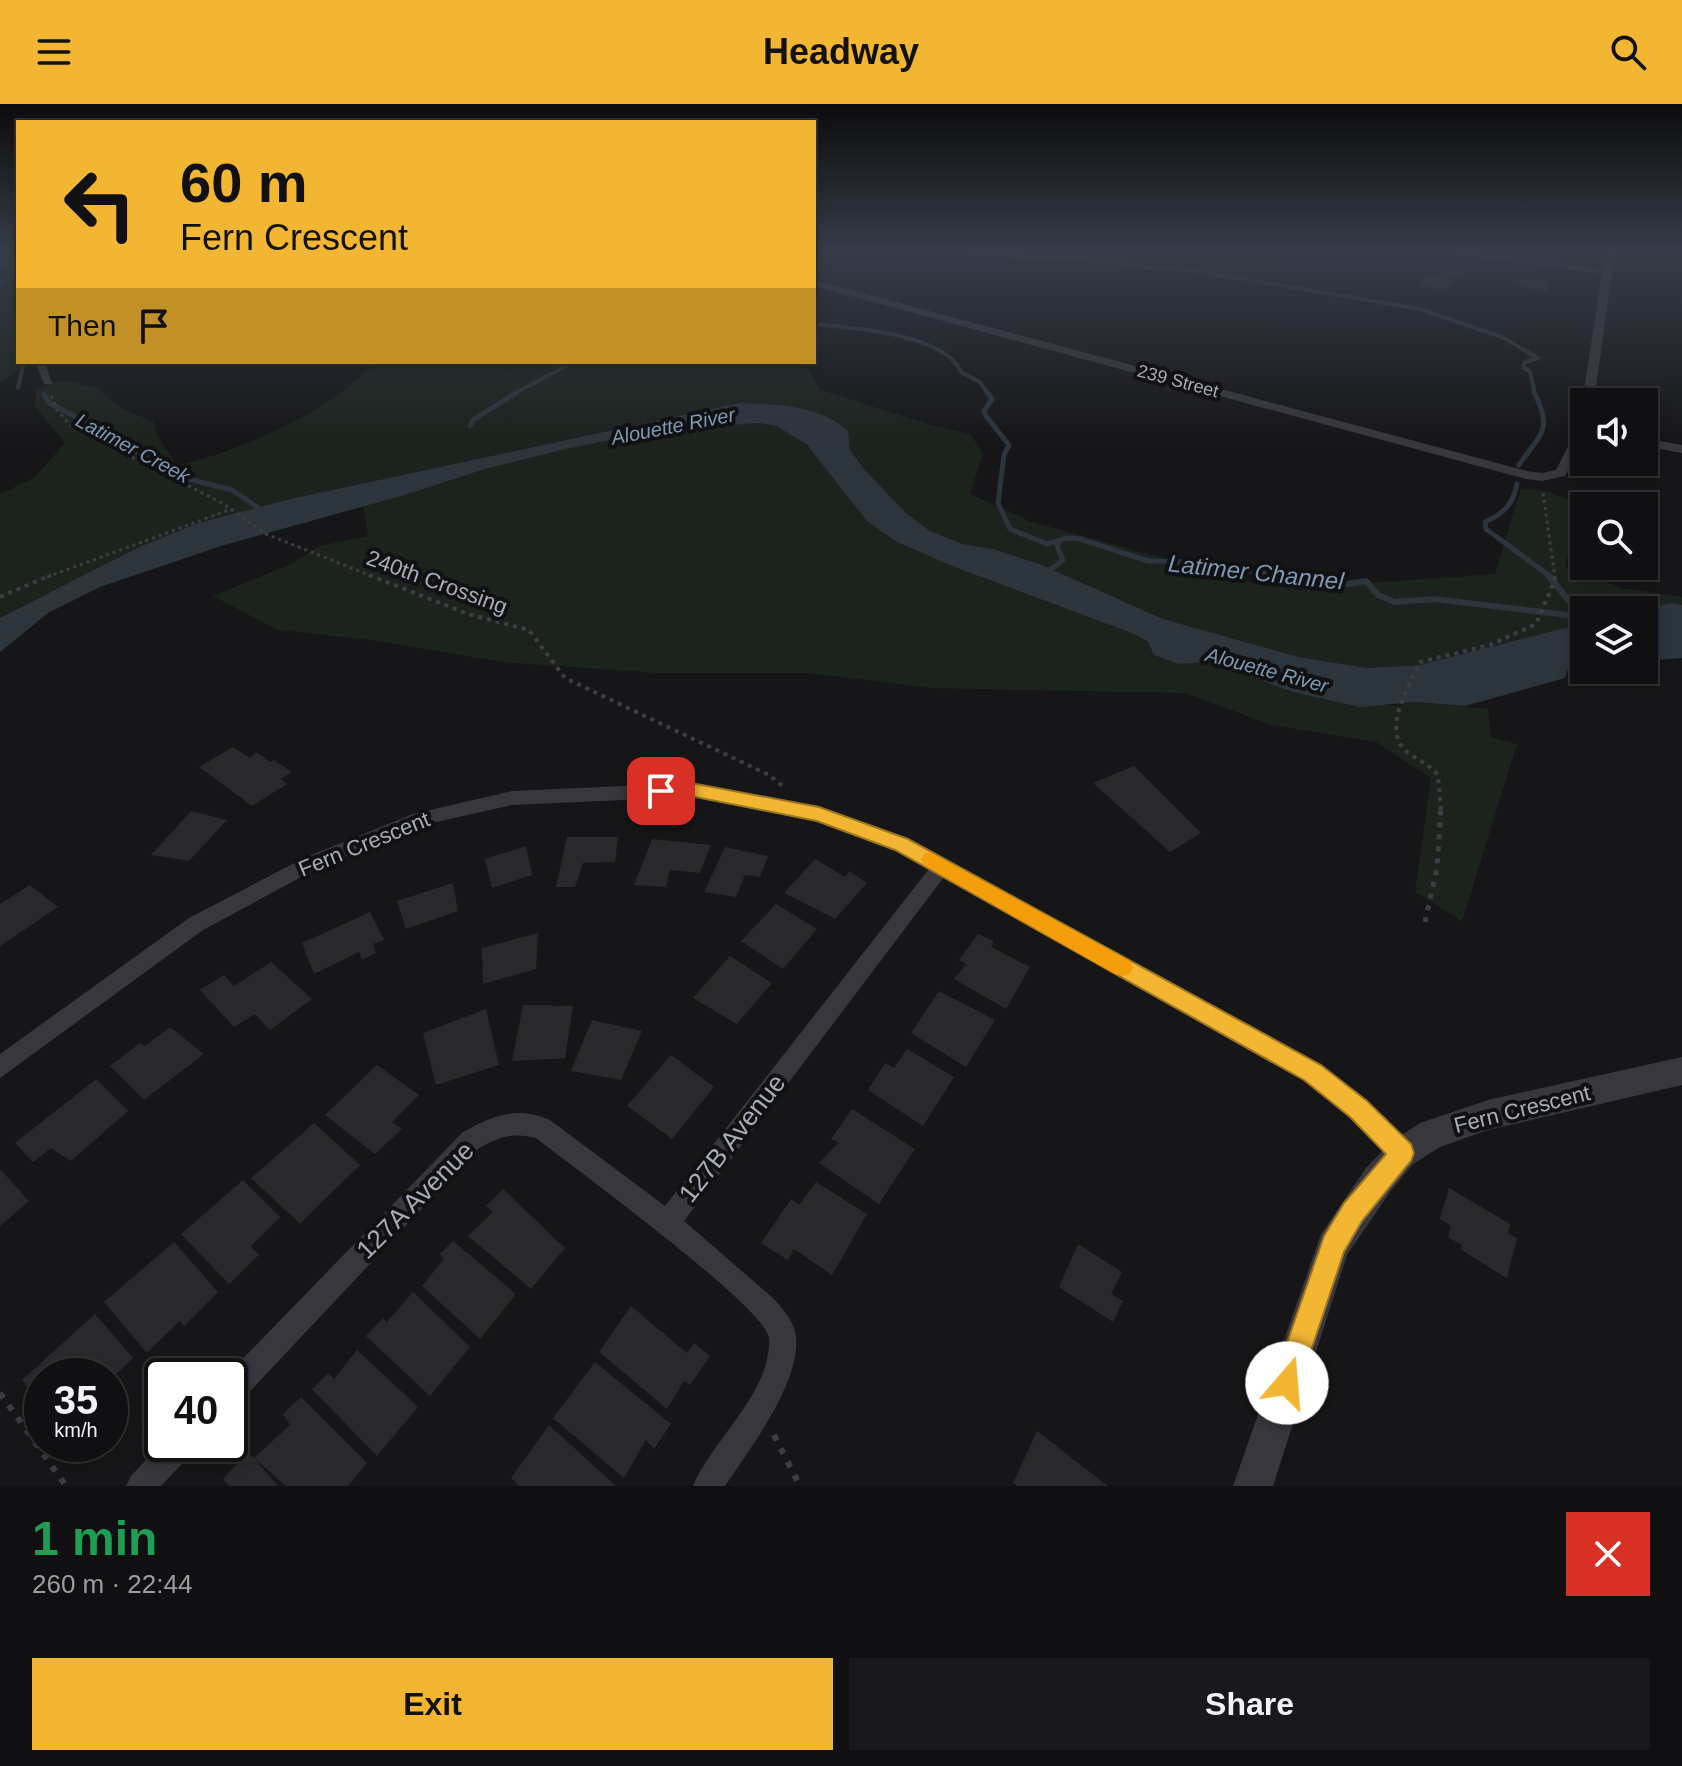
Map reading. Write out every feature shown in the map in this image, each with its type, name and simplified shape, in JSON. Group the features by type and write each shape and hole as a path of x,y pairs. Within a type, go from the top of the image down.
{"street":[{"name":"239 Street","path":"927,313 1495,467 1542,477"},
{"path":"1590,388 1601,313"},
{"path":"41,364 48,382"},
{"path":"1658,445 1682,449"},
{"path":"1542,477 1561,473 1570,456"},
{"name":"Fern Crescent","path":"0,1067 196,924 311,863 420,819 512,798 691,790 819,814 901,844 1312,1073 1358,1109 1402,1153 1431,1134 1464,1122 1682,1071"},
{"name":"127B Avenue","path":"708,1486 769,1391 780,1360 782,1333 769,1312 667,1223 942,866"},
{"name":"127A Avenue","path":"248,1373 471,1140 498,1125 522,1121 542,1128 667,1223"},
{"path":"1253,1486 1333,1246 1353,1212 1402,1153"},
{"path":"141,1486 164,1462"}],"path":[{"name":"240th Crossing","path":"48,382 57,410 71,426 231,509 266,534 468,614 529,630 565,678 769,775 819,814"},
{"path":"1425,922 1432,897 1439,836 1438,775 1419,756 1404,749 1398,741 1394,722 1420,662 1490,645 1536,624 1555,580 1542,477"},
{"path":"0,597 74,565 231,509"},
{"path":"0,1393 66,1486"},
{"path":"759,1406 800,1486"}],"shaded area":[{"path":"0,313 16,313 16,364 25,364 0,383"},
{"path":"371,364 800,364 807,366 820,390 970,434 983,453 970,494 1032,522 1260,585 1327,586 1495,574 1521,489 1547,491 1570,500 1570,544 1565,567 1570,569 1570,580 1600,580 1622,588 1682,597 1682,605 1670,603 1658,606 1658,596 1570,596 1570,627 1420,665 1367,668 1299,657 1163,619 1042,565 993,549 963,544 930,531 907,514 864,469 850,450 848,431 836,422 797,408 739,403 290,499 198,523 137,548 0,618 0,494 35,477 65,443 35,406 36,390 60,380 95,387 123,409 154,422 157,435 177,465 254,440 336,396"},
{"path":"759,423 777,426 795,435 825,465 957,568 1134,634 1179,664 1210,662 1293,692 1395,706 1415,702 1488,709 1491,737 1517,744 1462,921 1415,892 1431,778 1376,742 1271,725 1186,693 932,688 807,673 658,673 501,662 378,641 278,630 213,596 293,563 319,546 368,536 363,506 487,468 588,443 690,427"}],"water":[{"name":"Alouette River","path":"739,403 768,404 811,411 848,431 850,450 864,469 907,514 930,531 963,544 993,549 1042,565 1163,619 1299,657 1367,668 1420,665 1570,627 1570,671 1565,678 1465,706 1415,702 1360,707 1293,692 1210,662 1179,664 1154,655 1148,642 1134,634 957,568 897,542 867,521 807,445 777,426 759,423 660,430 570,448 485,469 401,496 224,545 100,587 48,613 0,652 0,618 137,548 198,523 290,499"},
{"path":"1670,603 1682,605 1682,658 1658,660 1658,606"}],"building":[{"path":"233,747 250,758 256,752 292,772 281,779 287,784 252,806 199,767"},
{"path":"1134,766 1201,833 1170,852 1093,783"},
{"path":"191,811 227,820 189,861 151,855"},
{"path":"567,837 618,837 615,862 583,863 575,887 556,887"},
{"path":"652,839 711,845 700,873 670,870 666,887 634,885"},
{"path":"526,846 532,875 492,888 485,859"},
{"path":"725,847 768,856 760,877 745,875 736,897 704,892"},
{"path":"815,859 845,877 849,871 867,883 835,919 784,893"},
{"path":"453,883 458,911 406,929 397,901"},
{"path":"30,885 58,907 0,946 0,904"},
{"path":"776,904 817,929 783,969 741,941"},
{"path":"370,912 384,940 373,944 376,953 362,960 359,952 314,974 302,943"},
{"path":"538,933 536,969 483,984 482,948"},
{"path":"978,934 994,941 991,947 1030,967 1006,1009 954,979 966,964 959,960"},
{"path":"730,956 772,983 737,1024 693,998"},
{"path":"271,962 312,999 270,1030 255,1014 234,1027 200,990 224,975 234,986"},
{"path":"939,991 995,1020 966,1067 911,1033"},
{"path":"523,1005 573,1006 565,1058 512,1061"},
{"path":"486,1009 499,1065 436,1085 423,1033"},
{"path":"592,1020 642,1031 621,1080 571,1071"},
{"path":"170,1027 204,1054 144,1100 110,1066 140,1043 145,1046"},
{"path":"907,1049 954,1077 923,1126 868,1090 885,1063 894,1068"},
{"path":"671,1055 714,1087 672,1139 627,1106"},
{"path":"377,1065 419,1095 392,1122 402,1129 375,1154 325,1115"},
{"path":"96,1079 128,1111 71,1161 51,1148 33,1162 15,1143"},
{"path":"852,1109 915,1149 879,1204 819,1163 839,1142 831,1139"},
{"path":"314,1123 360,1165 300,1224 251,1178"},
{"path":"0,1169 29,1201 0,1226"},
{"path":"243,1180 280,1217 251,1246 259,1255 229,1284 181,1234"},
{"path":"816,1182 867,1214 832,1275 794,1249 788,1260 761,1243 791,1199 799,1205"},
{"path":"1449,1188 1510,1224 1508,1233 1517,1238 1507,1278 1461,1250 1462,1245 1448,1237 1451,1226 1440,1218"},
{"path":"503,1189 565,1248 531,1289 468,1236 493,1212 486,1206"},
{"path":"453,1241 516,1294 480,1339 422,1286 444,1259 440,1254"},
{"path":"174,1242 218,1292 184,1326 180,1321 147,1353 104,1302"},
{"path":"1078,1244 1122,1272 1111,1294 1123,1301 1113,1322 1059,1287"},
{"path":"413,1292 470,1347 430,1396 366,1336 383,1318 387,1322"},
{"path":"631,1306 687,1353 694,1343 710,1356 690,1385 684,1381 667,1409 599,1352"},
{"path":"95,1314 133,1358 128,1363 128,1358 46,1358"},
{"path":"357,1350 418,1407 377,1456 312,1389 328,1373 334,1379"},
{"path":"595,1362 671,1424 654,1449 646,1440 624,1478 553,1418"},
{"path":"301,1397 367,1463 348,1486 286,1486 254,1458 290,1425 283,1414"},
{"path":"549,1425 616,1486 519,1486 511,1478"},
{"path":"1037,1431 1108,1486 1017,1486 1013,1483"},
{"path":"248,1452 278,1486 229,1486 223,1479 239,1462 248,1462"}],"waterway":[{"name":"Latimer Creek","path":"1433,313 1502,337 1538,358 1525,362 1523,367 1530,372 1535,394"},
{"name":"Latimer Channel","path":"816,324 873,331 917,341 952,359 961,372 980,382 988,394"},
{"name":"Latimer Creek","path":"18,388 24,364"},
{"name":"Latimer Channel","path":"514,394 569,364"},
{"name":"Latimer Channel","path":"470,426 473,420 517,392"},
{"name":"Latimer Channel","path":"987,392 992,399 984,411 986,416 1009,445 1004,455 998,503 1010,529 1047,544 1067,538 1080,539 1148,561 1191,562 1235,570 1316,576"},
{"name":"Latimer Creek","path":"1519,465 1542,432 1544,424 1534,392"},
{"name":"Latimer Creek","path":"44,394 49,403 123,441 132,450 168,462 189,479 232,490 263,511"},
{"name":"Latimer Creek","path":"1517,484 1510,503 1485,522 1486,529 1551,577"},
{"name":"Latimer Channel","path":"1044,574 1063,560 1057,546 1060,541"},
{"name":"Latimer Channel","path":"1310,575 1316,576"},
{"name":"Latimer Creek","path":"1548,575 1570,602"},
{"name":"Latimer Channel","path":"1316,576 1323,577"},
{"name":"Latimer Channel","path":"1316,576 1347,584 1366,581 1378,595 1395,602 1434,599 1570,615"}],"slow traffic":[{"path":"930,860 1123,967"}],"route":[{"path":"661,791 691,790 819,814 901,844 1312,1073 1358,1109 1402,1153 1353,1212 1333,1246 1287,1383"}]}
